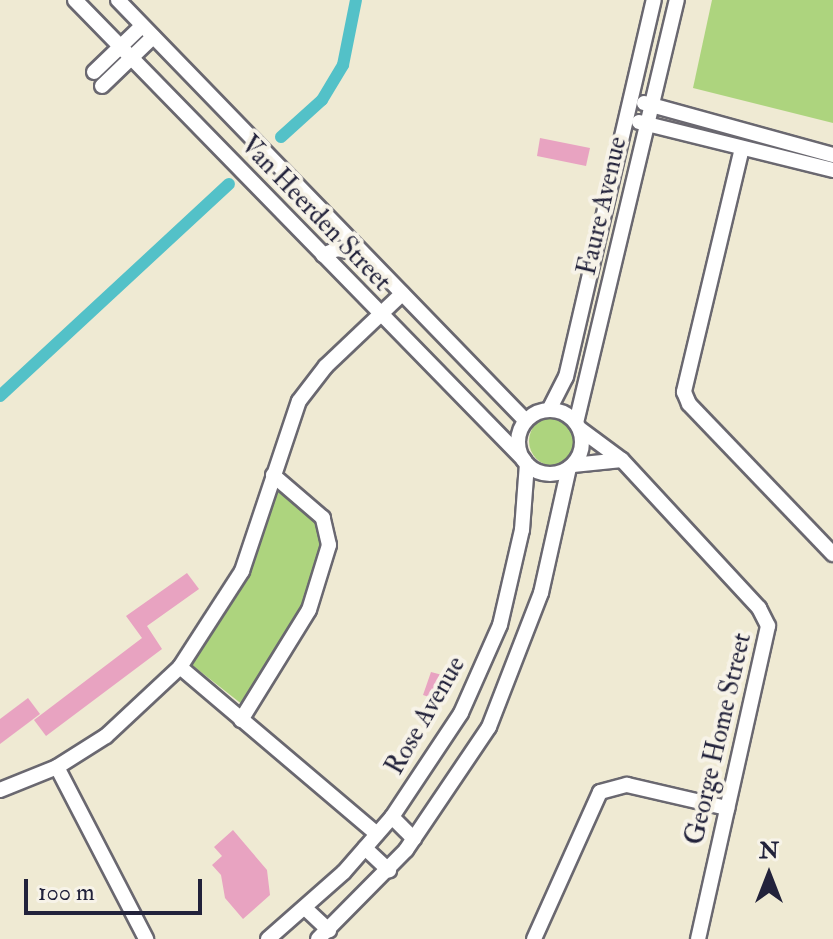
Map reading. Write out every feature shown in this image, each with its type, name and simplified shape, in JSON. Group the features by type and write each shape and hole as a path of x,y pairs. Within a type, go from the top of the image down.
{"street":[{"name":"Van Heerden Street","path":"75,0 525,462"},
{"name":"Van Heerden Street","path":"118,0 526,421"},
{"name":"Faure Avenue","path":"549,410 566,377 654,0"},
{"name":"Faure Avenue","path":"578,426 614,260 677,0"},
{"path":"148,31 129,58 98,79 118,47 148,31"},
{"path":"632,100 833,155"},
{"path":"627,118 833,170"},
{"path":"742,148 684,392 689,404 833,554"},
{"path":"323,255 337,249 363,254"},
{"path":"592,260 614,260"},
{"path":"0,790 57,767 136,712 180,667 242,571 299,401 379,314 402,294"},
{"path":"305,908 324,934 389,870 458,778 507,687 541,593 571,467 582,449 578,426 549,410 526,421 518,444 525,462 543,473 571,467 622,460"},
{"name":"George Home Street","path":"578,426 622,460 759,608 768,626 698,939"},
{"name":"Rose Avenue","path":"268,939 305,908 392,817 461,713 500,625 522,530 525,462"},
{"path":"241,720 309,610 329,545 323,518 273,475"},
{"path":"180,667 377,834"},
{"path":"57,767 146,939"},
{"path":"534,939 600,792 627,785 727,808"},
{"path":"392,817 414,839"},
{"path":"365,848 389,870"}],"green space":[{"path":"712,0 833,0 833,123 693,88"},
{"path":"554,416 571,424 579,441 571,458 554,466 537,458 529,441 537,424"},
{"path":"281,487 326,529 317,580 285,644 243,705 192,665 244,580 275,490"}],"building":[{"path":"540,138 590,148 586,166 537,156"},
{"path":"187,573 199,589 147,626 162,649 46,736 34,720 142,638 126,616"},
{"path":"431,672 446,676 441,701 423,695"},
{"path":"28,698 40,714 0,744 0,719"},
{"path":"233,830 267,870 270,895 243,919 225,898 221,875 212,865 222,856 214,847"}],"waterway":[{"path":"281,137 322,100 343,65 356,0"},
{"path":"0,396 229,184"}]}
